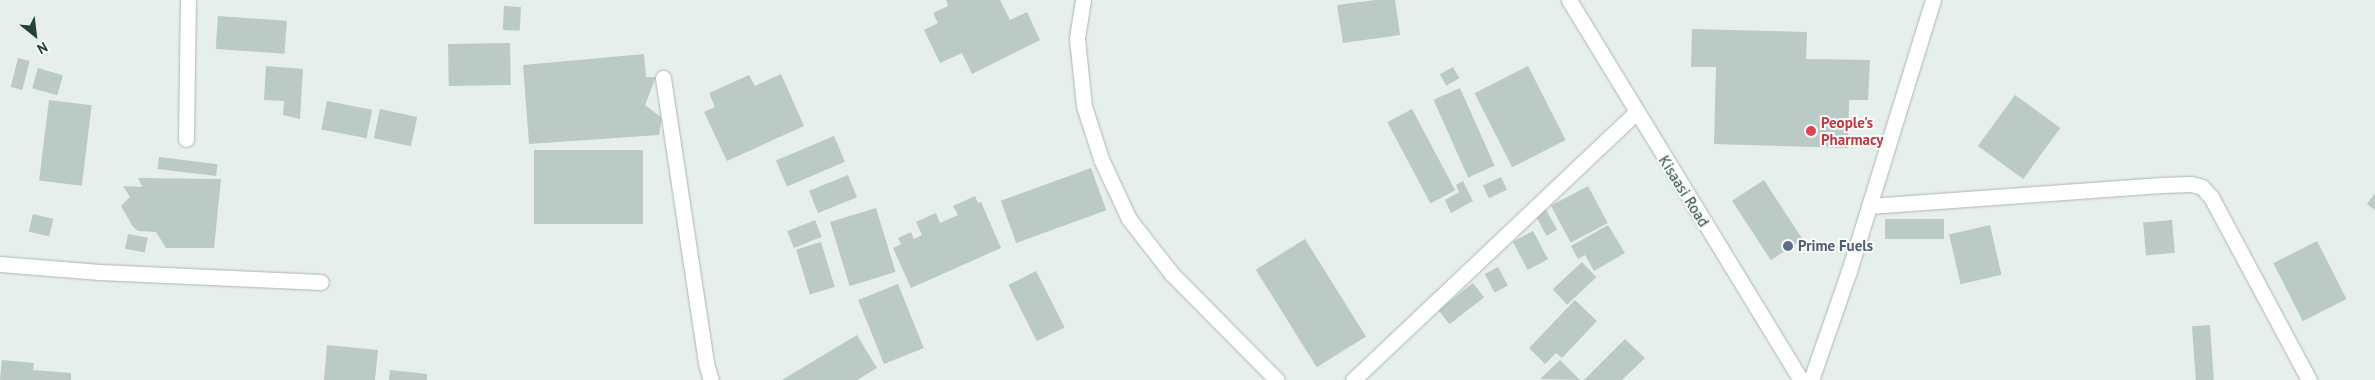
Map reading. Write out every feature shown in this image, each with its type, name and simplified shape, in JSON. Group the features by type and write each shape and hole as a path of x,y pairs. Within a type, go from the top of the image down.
{"street":[{"path":"186,139 188,0"},
{"path":"1083,0 1077,39 1084,106 1101,159 1129,219 1172,274 1277,380"},
{"name":"Kisaasi Road","path":"1569,0 1800,380"},
{"path":"1811,380 1849,271 1933,0"},
{"path":"663,78 706,363 711,380"},
{"path":"1354,380 1636,113"},
{"path":"1868,206 2162,185 2191,184 2202,188 2211,197 2309,380"},
{"path":"0,264 100,272 321,282"}],"building":[{"path":"946,0 1000,0 1010,20 1027,12 1040,40 972,74 962,53 940,63 924,30 938,23 933,13 948,6"},
{"path":"1375,0 1395,0 1400,35 1343,43 1337,5"},
{"path":"504,6 521,7 520,31 503,30"},
{"path":"218,16 287,21 285,54 216,49"},
{"path":"1692,29 1807,32 1806,59 1870,60 1868,100 1849,100 1848,148 1714,144 1716,67 1691,67"},
{"path":"510,43 511,85 449,86 448,44"},
{"path":"644,54 646,77 656,77 645,105 662,118 659,135 529,144 523,65"},
{"path":"18,58 30,61 22,90 11,87"},
{"path":"266,66 303,69 300,119 283,115 284,101 264,100"},
{"path":"1528,66 1566,140 1512,167 1475,93"},
{"path":"1453,67 1459,78 1446,86 1440,74"},
{"path":"38,68 63,75 57,95 32,88"},
{"path":"781,74 804,126 727,161 704,112 715,107 709,93 749,75 755,86"},
{"path":"1460,88 1495,166 1468,177 1434,100"},
{"path":"2015,95 2060,128 2023,179 1978,146"},
{"path":"49,100 92,105 82,186 39,180"},
{"path":"327,101 372,110 367,138 321,129"},
{"path":"380,109 417,117 411,146 374,138"},
{"path":"1412,109 1455,190 1430,203 1387,122"},
{"path":"834,136 845,162 787,186 776,161"},
{"path":"534,150 643,150 643,224 534,224"},
{"path":"159,157 218,164 216,176 158,169"},
{"path":"1091,168 1106,210 1016,243 1001,201"},
{"path":"848,175 857,197 818,213 809,191"},
{"path":"1501,177 1507,190 1489,198 1483,185"},
{"path":"138,178 221,179 214,248 166,248 156,232 138,231 133,227 121,206 130,197 123,186 142,187"},
{"path":"1764,180 1803,240 1771,260 1732,201"},
{"path":"1463,181 1473,201 1451,213 1445,200 1459,192 1456,185"},
{"path":"1588,186 1608,223 1571,243 1551,206"},
{"path":"2375,193 2375,210 2367,204"},
{"path":"975,196 978,203 981,202 1001,248 911,288 893,248 901,244 898,238 911,232 914,239 922,235 916,222 936,213 940,223 958,215 953,206"},
{"path":"876,208 896,272 850,286 830,222"},
{"path":"1545,208 1557,230 1547,236 1535,214"},
{"path":"33,214 53,219 49,237 29,231"},
{"path":"1885,219 1944,219 1944,239 1885,239"},
{"path":"815,220 822,237 794,248 787,231"},
{"path":"2172,220 2175,253 2146,255 2143,223"},
{"path":"1608,225 1625,253 1594,271 1585,255 1578,259 1571,246"},
{"path":"1990,225 2001,275 1961,284 1949,234"},
{"path":"1533,231 1548,259 1528,270 1513,242"},
{"path":"128,234 148,238 145,253 125,249"},
{"path":"1305,239 1366,337 1317,367 1256,270"},
{"path":"2317,241 2347,299 2303,321 2273,263"},
{"path":"821,242 835,287 810,295 796,250"},
{"path":"1582,262 1596,277 1567,305 1553,289"},
{"path":"1498,267 1508,286 1495,293 1485,274"},
{"path":"1036,271 1065,327 1037,341 1008,285"},
{"path":"1473,283 1484,297 1449,324 1438,310"},
{"path":"898,284 924,348 884,364 858,300"},
{"path":"1575,300 1597,321 1562,358 1556,353 1545,364 1529,348"},
{"path":"2210,325 2214,380 2196,380 2192,326"},
{"path":"857,335 877,368 857,380 782,380"},
{"path":"1625,339 1645,358 1622,380 1584,380"},
{"path":"327,345 378,350 375,380 324,380"},
{"path":"2,360 34,363 33,370 71,373 71,380 0,380"},
{"path":"1560,360 1580,380 1540,379"},
{"path":"390,370 427,374 427,380 389,380"}],"place":[{"name":"People's Pharmacy","path":"1811,131"},
{"name":"Prime Fuels","path":"1788,246"}]}
